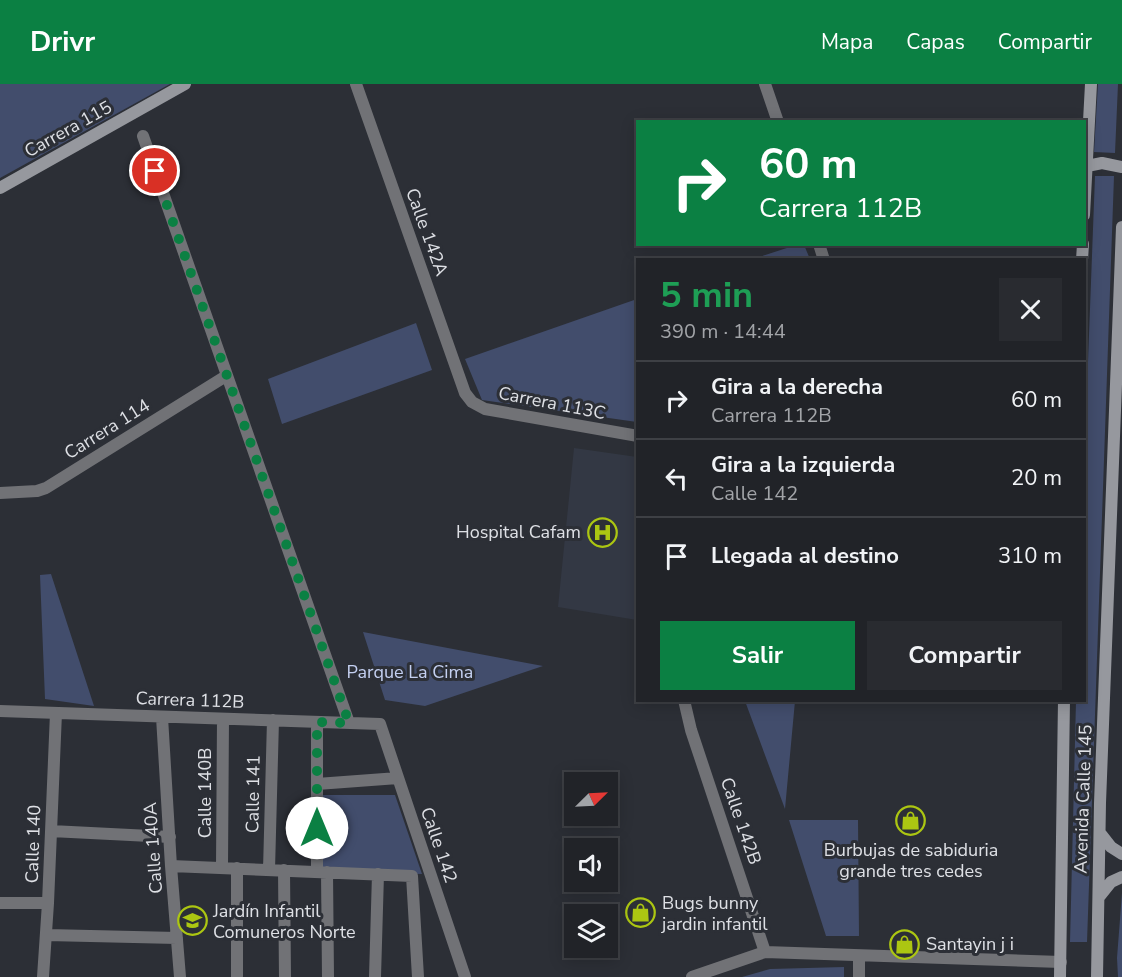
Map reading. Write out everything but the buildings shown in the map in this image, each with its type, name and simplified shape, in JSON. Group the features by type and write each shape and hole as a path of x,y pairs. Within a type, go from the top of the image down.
{"main road":[{"name":"Carrera 115","path":"0,188 185,84"},
{"path":"1086,182 1091,84"},
{"path":"1087,166 1102,163 1122,167"},
{"name":"Avenida Calle 145","path":"1097,977 1100,833 1119,399 1122,227"},
{"name":"Avenida Calle 145","path":"1060,977 1064,702"},
{"path":"1100,833 1111,848 1122,854"},
{"path":"1098,898 1111,882 1122,877"}],"street":[{"name":"Calle 142A","path":"356,84 465,393"},
{"path":"765,84 777,120"},
{"path":"143,136 349,723"},
{"name":"Carrera 114","path":"0,493 37,491 46,488 226,376"},
{"name":"Carrera 113C","path":"465,393 472,402 485,409 636,436"},
{"name":"Calle 142B","path":"684,702 691,730 765,952"},
{"name":"Carrera 112B","path":"0,711 380,724"},
{"name":"Calle 140","path":"44,976 56,713"},
{"name":"Calle 140A","path":"162,717 180,977"},
{"name":"Calle 140B","path":"222,867 223,719"},
{"name":"Calle 141","path":"269,870 273,720"},
{"path":"317,722 317,784 328,977"},
{"name":"Calle 142","path":"380,724 465,977"},
{"path":"317,784 398,778"},
{"path":"51,831 170,837"},
{"path":"171,866 412,876 418,977"},
{"path":"237,868 237,976"},
{"path":"284,870 285,977"},
{"path":"375,977 378,874"},
{"path":"0,903 48,903"},
{"path":"47,935 177,938"},
{"path":"692,977 765,952 1060,962"},
{"path":"859,977 860,956"}],"shaded area":[{"name":"Hospital Cafam","path":"574,448 636,457 636,620 558,607"}],"green space":[{"path":"0,84 170,84 0,178"},
{"path":"1098,84 1118,84 1115,153 1094,152"},
{"path":"1095,176 1114,176 1087,942 1070,942 1076,702 1086,702 1086,414"},
{"path":"793,246 804,246 810,258 756,258"},
{"path":"636,299 636,422 482,400 465,359"},
{"path":"416,323 432,370 282,424 268,379"},
{"path":"51,574 94,706 45,699 40,575"},
{"name":"Parque La Cima","path":"363,632 543,666 425,706 385,700"},
{"path":"745,702 795,702 785,809"},
{"path":"320,795 395,795 422,874 323,871"},
{"path":"789,820 858,820 859,936 826,936"},
{"path":"1122,893 1122,977 1118,977 1117,958"},
{"path":"844,967 844,977 742,977 770,969"}],"place":[{"name":"Hospital Cafam","path":"602,532"},
{"name":"Burbujas de sabiduria grande tres cedes","path":"911,821"},
{"name":"Bugs bunny jardin infantil","path":"641,913"},
{"name":"Jardín Infantil Comuneros Norte","path":"192,921"},
{"name":"Santayin j i","path":"905,944"}],"route":[{"path":"155,171 349,723 317,722 317,828"}]}
